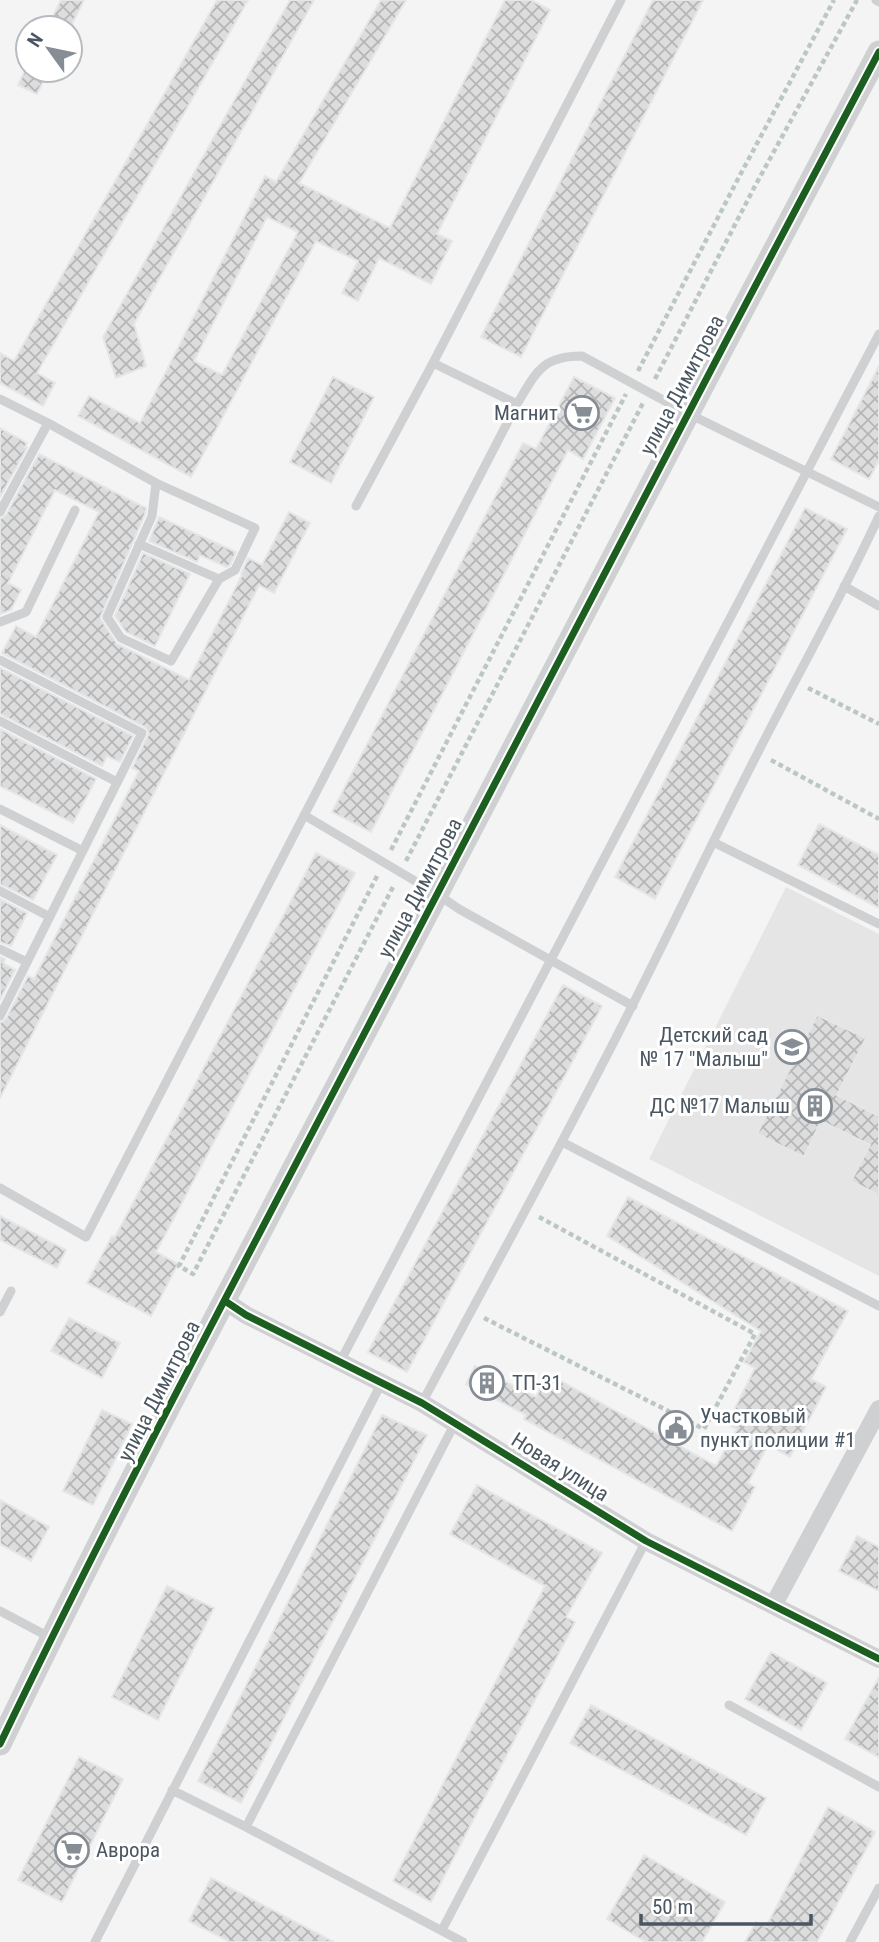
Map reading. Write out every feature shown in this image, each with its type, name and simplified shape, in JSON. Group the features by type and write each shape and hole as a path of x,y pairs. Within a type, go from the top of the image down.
{"street":[{"name":"улица Димитрова","path":"0,1744 51,1638 225,1301 687,413 879,52"},
{"name":"Новая улица","path":"225,1301 246,1315 422,1403 646,1541 879,1659"},
{"path":"774,1604 879,1409"}],"lane":[{"path":"356,506 621,0"},
{"path":"340,1362 879,334"},
{"path":"0,1188 86,1237 517,404 538,370 552,360 582,356 687,413 879,508"},
{"path":"433,363 517,404"},
{"path":"0,399 156,483 255,528 235,570 219,579 171,662 121,638 107,617 152,516 156,483"},
{"path":"0,512 48,423"},
{"path":"0,622 26,612 75,510"},
{"path":"422,1403 562,1142 879,516"},
{"path":"139,544 219,579"},
{"path":"844,586 879,606"},
{"path":"0,660 142,733 0,1016"},
{"path":"0,721 117,782"},
{"path":"0,809 83,851"},
{"path":"304,815 458,909 632,1006"},
{"path":"713,842 879,924"},
{"path":"0,891 50,917"},
{"path":"0,948 27,962"},
{"path":"562,1142 879,1306"},
{"path":"0,1312 11,1291"},
{"path":"95,1942 381,1384"},
{"path":"246,1827 455,1423"},
{"path":"442,1930 646,1541"},
{"path":"0,1611 51,1638"},
{"path":"729,1705 879,1787"},
{"path":"172,1790 463,1942"},
{"path":"850,1942 879,1888"}],"path":[{"path":"834,0 738,177 384,862 179,1266 192,1274 755,186 857,0"},
{"path":"794,680 879,724"},
{"path":"758,753 879,818"},
{"path":"471,1311 704,1429 755,1334 525,1209"}],"shaded area":[{"name":"Детский сад № 17 \"Малыш\"","path":"786,887 879,934 879,1276 649,1159"}],"building":[{"path":"61,0 84,0 77,14 54,14"},
{"path":"217,0 248,0 37,373 55,383 43,406 0,383 0,353 14,361"},
{"path":"290,0 314,0 134,324 146,366 116,378 103,337"},
{"path":"381,0 406,0 299,183 390,228 505,0 531,0 550,10 437,234 452,241 431,284 379,258 358,301 342,293 358,261 316,241 191,477 78,416 89,396 140,423 265,176 276,182","holes":["267,217 298,232 222,375 194,361"]},
{"path":"653,0 703,0 521,357 481,337"},
{"path":"18,84 42,84 37,94"},
{"path":"879,366 879,460 869,479 831,459"},
{"path":"333,377 374,397 331,483 290,462"},
{"path":"574,377 615,398 583,459 568,450 371,832 332,812 523,443 536,449"},
{"path":"0,428 27,443 27,448 0,497"},
{"path":"39,454 146,508 100,618 117,644 189,680 248,558 262,565 289,512 310,523 274,593 259,585 0,1098 0,1023 6,1019 28,976 34,979 139,771 132,768 149,733 145,727 2,653 16,626 36,637 99,512 55,490 8,583 21,590 11,610 0,614 0,519 6,515"},
{"path":"805,508 847,529 655,899 615,877"},
{"path":"159,517 236,552 230,565 226,567 200,555 197,562 149,541"},
{"path":"143,553 190,574 155,646 126,632 115,616"},
{"path":"0,668 133,736 120,762 107,756 102,766 0,714"},
{"path":"0,729 96,779 73,823 0,786"},
{"path":"819,824 879,855 879,908 798,865"},
{"path":"0,825 57,855 33,900 0,884"},
{"path":"316,853 355,873 156,1252 178,1264 151,1316 87,1283 112,1236 115,1237"},
{"path":"0,899 27,913 11,946 0,942"},
{"path":"0,957 5,959 3,963 15,970 0,1000"},
{"path":"563,985 602,1006 407,1372 368,1352"},
{"name":"ДС №17 Малыш","path":"817,1015 866,1038 837,1095 879,1116 879,1195 851,1181 870,1145 821,1121 804,1157 757,1134"},
{"path":"628,1197 848,1311 811,1379 826,1387 790,1457 768,1445 748,1483 755,1487 732,1531 524,1419 526,1415 466,1384 475,1366 536,1397 548,1374 716,1466 737,1429 727,1424 755,1368 744,1362 761,1331 607,1236"},
{"path":"0,1216 66,1250 57,1268 0,1240"},
{"path":"69,1318 120,1343 102,1378 51,1351"},
{"path":"102,1410 132,1424 93,1505 63,1491"},
{"path":"382,1415 427,1435 241,1803 198,1781"},
{"path":"477,1485 602,1553 566,1617 575,1622 431,1902 393,1881 545,1586 450,1534"},
{"path":"0,1500 49,1527 31,1561 0,1544"},
{"path":"857,1536 879,1547 879,1591 839,1571"},
{"path":"167,1586 214,1608 158,1720 112,1697"},
{"path":"771,1652 827,1683 801,1730 745,1699"},
{"path":"879,1677 879,1757 845,1739"},
{"path":"591,1705 766,1798 746,1835 570,1743"},
{"path":"79,1757 123,1779 62,1902 18,1880"},
{"path":"828,1807 875,1832 817,1942 745,1942 756,1922 766,1927"},
{"path":"644,1855 725,1902 702,1942 646,1942 607,1919"},
{"path":"211,1878 334,1942 230,1942 189,1921"}],"cycle path":[{"path":"0,1744 178,1388 879,52"},
{"path":"225,1301 246,1315 422,1403 646,1541 879,1659"}],"place":[{"name":"Магнит","path":"582,413"},
{"name":"Детский сад № 17 \"Малыш\"","path":"792,1047"},
{"name":"ДС №17 Малыш","path":"815,1106"},
{"name":"ТП-31","path":"487,1383"},
{"name":"Участковый пункт полиции #1","path":"676,1428"},
{"name":"Аврора","path":"72,1850"}]}
